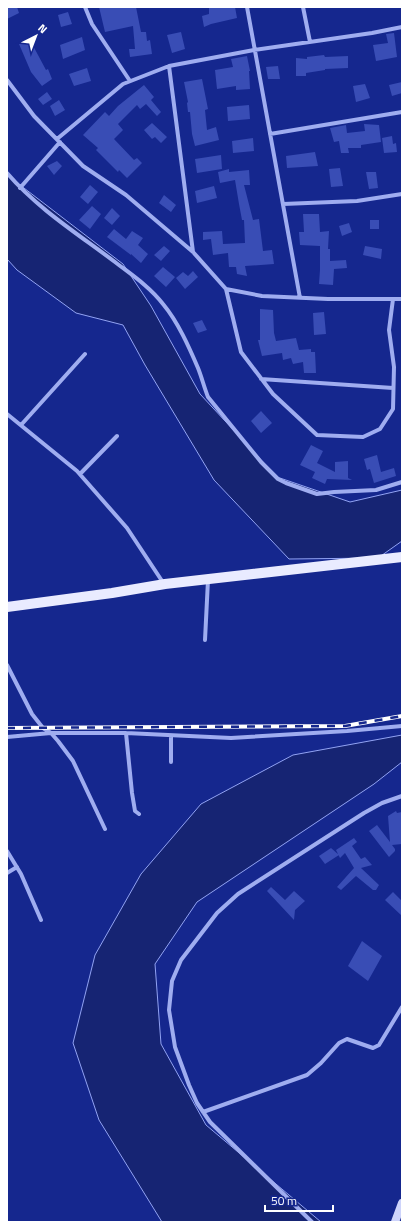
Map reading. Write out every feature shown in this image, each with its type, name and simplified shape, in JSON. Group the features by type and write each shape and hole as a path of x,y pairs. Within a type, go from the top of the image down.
{"main road":[{"path":"7,607 112,593 164,584 402,557"}],"street":[{"path":"85,7 92,24 130,81"},
{"path":"246,7 300,298"},
{"path":"303,7 310,42"},
{"path":"20,188 58,141 122,84 169,66 254,50 372,33 402,26"},
{"path":"169,66 192,252"},
{"path":"7,80 34,116 83,166 126,195 192,252 226,289 241,352 272,394 317,435 363,437 380,429 392,410 394,367 389,330 393,298"},
{"path":"270,134 402,112"},
{"path":"7,173 20,188 51,215 148,287 164,304 182,333 198,369 208,397 261,462 278,479 318,494 376,490 402,482"},
{"path":"283,204 357,201 402,194"},
{"path":"226,289 262,296 328,299 402,299"},
{"path":"21,425 85,354"},
{"path":"261,379 393,388"},
{"path":"7,414 80,474 127,528 164,584"},
{"path":"80,474 117,436"},
{"path":"205,640 208,579"},
{"path":"7,665 32,714 43,728 58,741 73,761 105,829"},
{"path":"7,737 50,733 126,733 231,738 402,726"},
{"path":"126,733 132,793 135,811 139,814"},
{"path":"171,736 171,762"},
{"path":"312,1222 210,1122 202,1112 184,1073 175,1047 169,1010 172,981 181,960 217,913 238,894 364,813 382,803 402,796"},
{"path":"7,851 17,867 41,920"},
{"path":"7,873 17,867"},
{"path":"202,1112 307,1075 321,1063 339,1043 347,1039 373,1048 379,1045 402,1007"},
{"path":"395,1222 402,1203"}],"shaded area":[{"path":"7,175 123,264 151,306 200,394 277,477 350,502 402,490 402,541 378,558 289,559 214,480 145,365 123,325 76,313 17,270 7,259"},
{"path":"402,735 402,762 374,784 197,902 155,964 161,1044 206,1125 321,1222 162,1222 99,1120 73,1043 95,955 141,874 201,804 293,755"}],"building":[{"path":"7,7 17,7 19,13 7,19"},
{"path":"99,7 136,7 141,32 146,32 147,41 150,40 152,54 130,57 129,49 135,49 133,26 105,32"},
{"path":"209,7 235,7 237,18 204,27 202,16 209,14"},
{"path":"68,12 72,24 61,27 58,15"},
{"path":"181,32 185,49 172,53 167,35"},
{"path":"394,33 397,57 376,61 373,45 388,43 386,34"},
{"path":"82,37 85,50 63,59 60,45"},
{"path":"30,40 46,70 48,69 52,79 42,86 31,72 19,44"},
{"path":"324,55 325,57 348,56 348,68 325,69 306,73 306,76 296,76 296,58 307,59 307,57"},
{"path":"247,56 250,71 250,89 236,90 236,86 217,89 215,70 233,67 231,59"},
{"path":"278,66 280,79 268,79 266,67"},
{"path":"87,68 91,81 74,86 69,74"},
{"path":"202,79 208,109 205,110 207,130 216,127 219,140 195,146 184,82"},
{"path":"402,82 402,93 392,96 389,85"},
{"path":"365,84 370,98 356,102 353,86"},
{"path":"144,85 154,97 151,100 161,112 157,116 146,104 140,109 137,105 118,124 123,130 114,139 134,160 137,158 142,163 127,178 119,170 118,172 96,150 98,148 83,135 105,112 109,116 118,106"},
{"path":"47,92 52,99 43,105 38,99"},
{"path":"59,100 65,110 55,116 50,106"},
{"path":"249,105 250,119 228,121 227,107"},
{"path":"152,123 167,137 161,143 155,137 152,139 144,130"},
{"path":"364,124 379,125 381,142 361,145 361,148 348,148 349,153 341,153 339,141 334,142 330,128 346,125 347,133 365,131"},
{"path":"392,136 393,144 396,143 397,152 384,153 382,138"},
{"path":"253,138 254,151 233,153 232,141"},
{"path":"315,152 318,166 287,168 286,156"},
{"path":"221,155 222,169 197,173 195,159"},
{"path":"57,161 62,166 54,175 47,166"},
{"path":"340,168 343,186 331,187 329,169"},
{"path":"229,169 229,172 249,170 250,185 244,185 253,220 259,219 263,251 272,250 274,264 245,266 247,276 237,274 236,267 229,267 228,253 213,255 211,239 203,240 203,232 222,231 223,244 245,243 244,220 242,220 235,180 220,183 218,172"},
{"path":"366,172 376,172 378,188 369,189"},
{"path":"90,185 98,192 88,204 80,197"},
{"path":"214,186 217,198 197,203 195,191"},
{"path":"164,195 176,205 171,212 159,203"},
{"path":"92,206 101,214 90,229 79,220"},
{"path":"112,208 120,216 112,225 104,218"},
{"path":"303,214 319,214 320,232 329,231 328,249 330,249 330,261 346,260 347,268 334,269 333,285 319,284 320,246 300,245 299,232 304,232"},
{"path":"370,220 379,220 379,229 370,229"},
{"path":"349,223 352,232 342,236 339,226"},
{"path":"114,229 126,239 132,231 143,238 138,245 148,254 141,263 107,237"},
{"path":"164,246 170,251 161,261 154,255"},
{"path":"365,246 382,249 381,259 363,255"},
{"path":"163,267 175,277 166,287 154,276"},
{"path":"193,271 198,277 185,289 176,278 183,272 188,276"},
{"path":"260,309 273,310 274,333 276,341 296,338 299,350 311,349 311,352 315,352 316,373 304,373 303,362 293,364 291,358 283,360 282,353 262,356 258,340 260,340"},
{"path":"324,312 326,334 314,335 313,313"},
{"path":"202,320 207,330 198,333 193,323"},
{"path":"261,411 272,423 261,433 251,421"},
{"path":"311,445 323,451 317,463 335,472 335,462 348,461 348,478 352,480 327,479 325,484 312,478 315,472 300,465"},
{"path":"377,455 381,472 394,468 396,476 374,483 370,469 367,470 364,459"},
{"path":"396,811 397,813 402,812 402,844 392,845 395,851 389,857 369,831 377,825 390,842 388,816"},
{"path":"354,838 357,842 352,846 361,859 365,857 372,865 361,868 379,885 376,890 373,890 356,876 341,890 337,887 354,868 345,853 340,858 336,850"},
{"path":"331,848 339,855 325,864 319,856"},
{"path":"271,887 285,900 294,891 305,901 295,910 294,920 267,891"},
{"path":"393,892 402,901 402,916 385,900"},
{"path":"362,941 382,956 368,981 348,966"}],"railway":[{"path":"7,728 345,726 402,716"}]}
